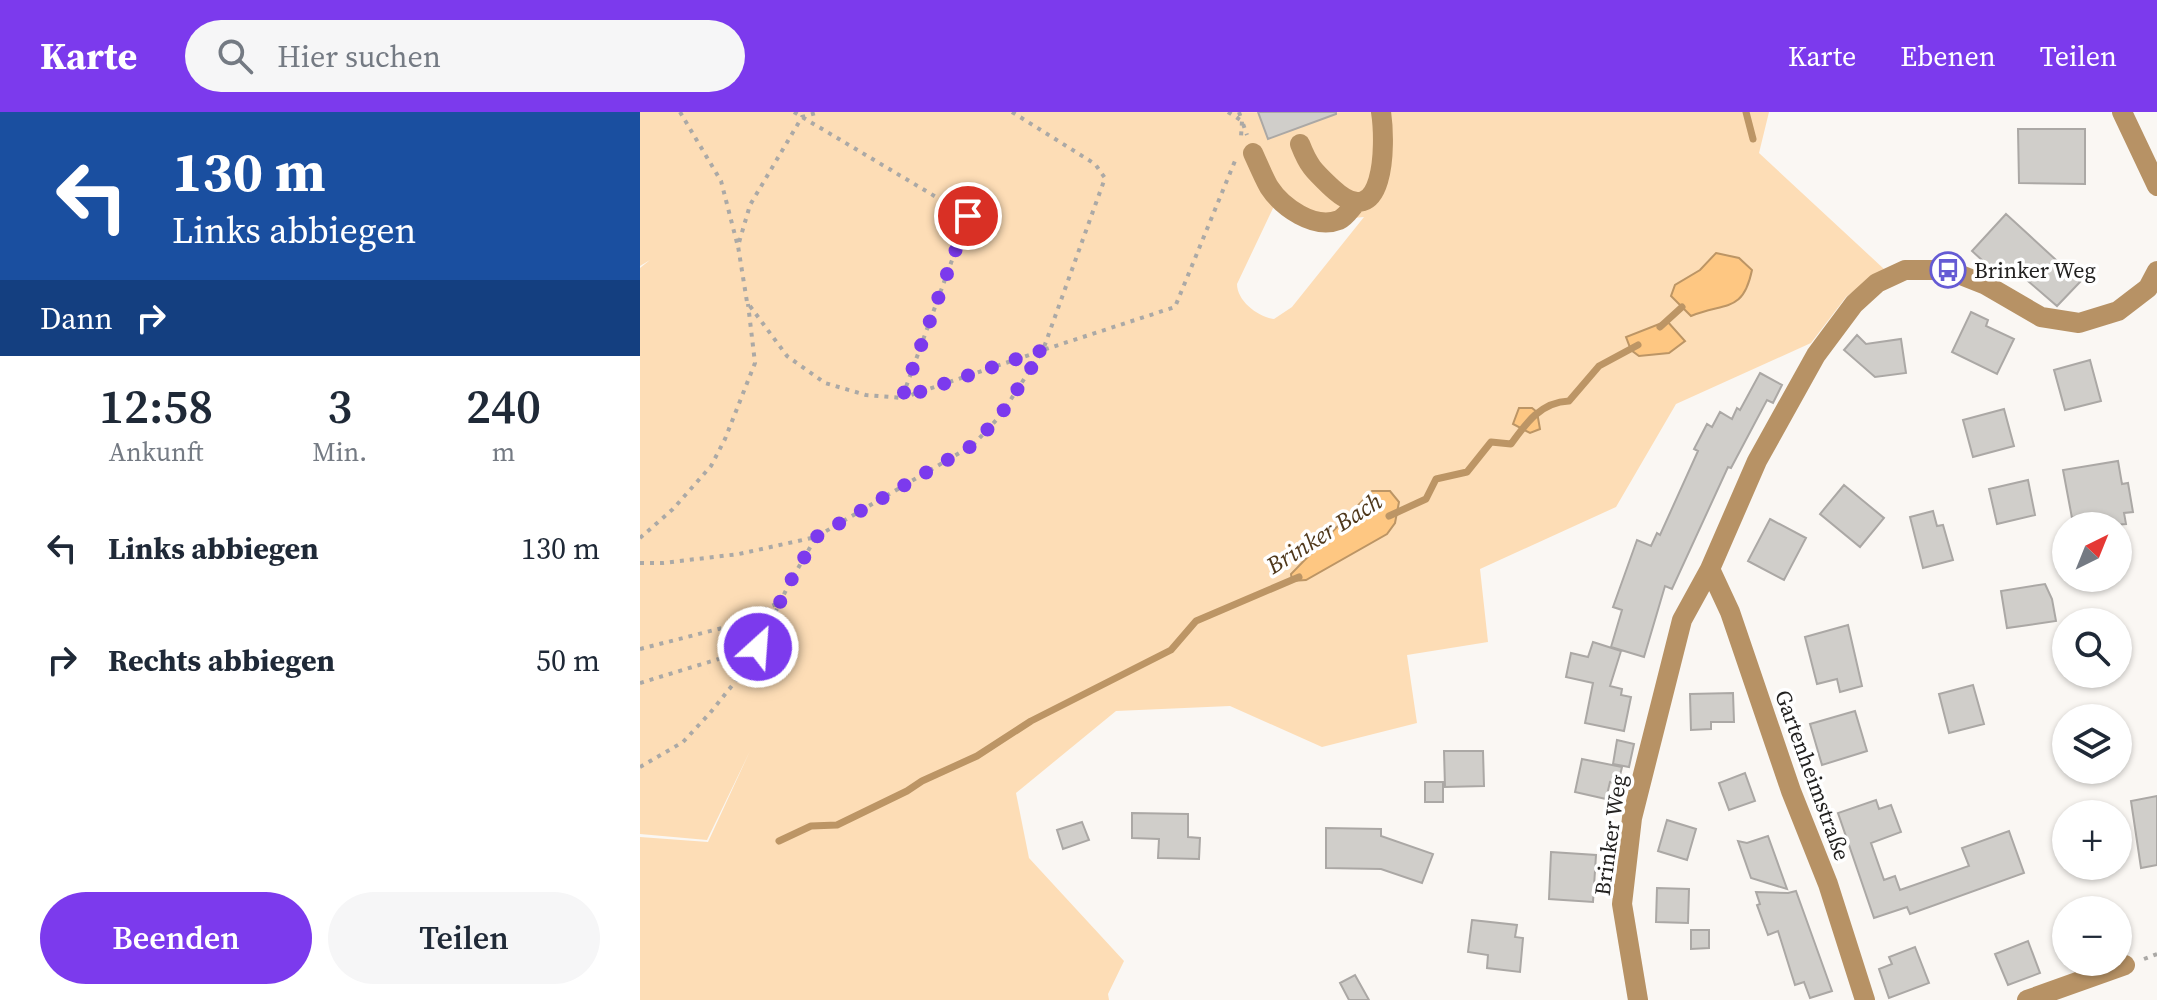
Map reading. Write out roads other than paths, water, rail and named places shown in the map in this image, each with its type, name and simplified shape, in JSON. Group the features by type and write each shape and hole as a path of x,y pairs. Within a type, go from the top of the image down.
{"street":[{"path":"1300,144 1309,167 1346,200 1357,202 1366,199 1380,178 1384,156 1381,112"},
{"path":"2122,112 2157,186"},
{"path":"1253,153 1269,187 1296,213 1329,222 1342,219 1357,202"},
{"name":"Brinker Weg","path":"1638,1000 1622,904 1632,818 1682,620 1710,569 1757,461 1816,355 1854,304 1877,283 1905,270 1948,270 1986,285 2041,317 2079,323 2118,311 2148,288 2157,271"},
{"name":"Gartenheimstraße","path":"1710,569 1730,612 1791,791 1828,884 1865,1000"},
{"path":"2027,1000 2094,976"}],"waterway":[{"path":"1746,112 1753,139"},
{"name":"Brinker Bach","path":"1660,327 1682,307"},
{"name":"Brinker Bach","path":"1389,516 1426,499 1436,479 1467,472 1491,442 1511,444 1535,415 1550,405 1569,401 1599,366 1638,345"},
{"name":"Brinker Bach","path":"779,841 811,826 837,825 977,756 1031,721 1171,650 1196,621 1299,577"}],"place":[{"name":"Brinker Weg","path":"1948,270"}]}
